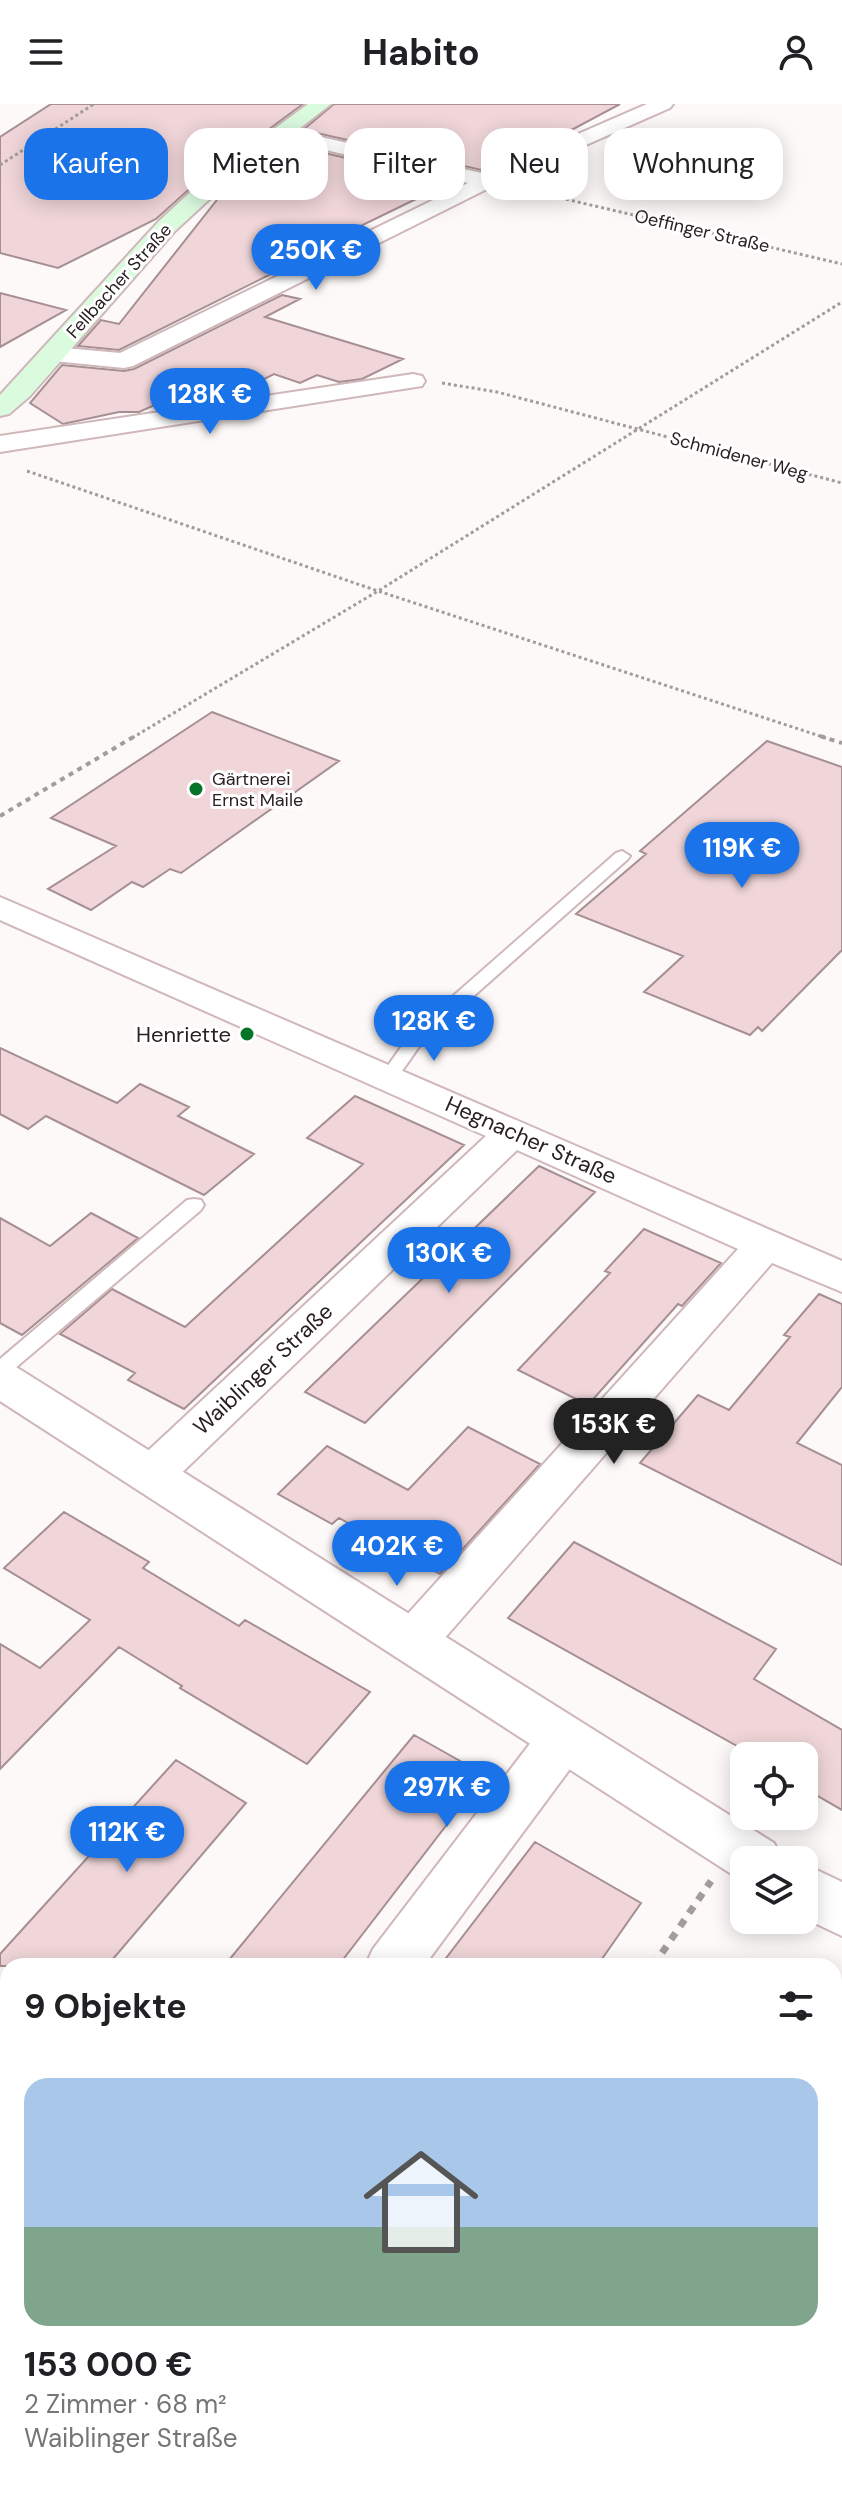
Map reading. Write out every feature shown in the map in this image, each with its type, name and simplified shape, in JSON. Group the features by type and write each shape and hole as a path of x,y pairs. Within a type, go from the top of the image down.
{"main road":[{"name":"Fellbacher Straße","path":"289,128 321,104"},
{"name":"Fellbacher Straße","path":"0,408 54,354 167,226 195,200"}],"street":[{"path":"588,137 663,104"},
{"path":"328,145 481,179"},
{"path":"54,354 124,361 481,184"},
{"path":"0,444 413,381"},
{"name":"Hegnacher Straße","path":"0,907 842,1278"},
{"name":"Waiblinger Straße","path":"153,1473 513,1132"},
{"path":"412,1642 765,1245"},
{"path":"0,1379 153,1473 732,1846"},
{"path":"398,1958 563,1739"},
{"path":"818,1897 842,1911"}],"lane":[{"path":"389,1077 417,1037 622,856"},
{"path":"0,1370 194,1205"}],"path":[{"path":"0,165 94,104"},
{"name":"Oeffinger Straße","path":"569,200 842,264"},
{"path":"0,816 378,591 842,302"},
{"name":"Schmidener Weg","path":"413,381 484,390 842,483"},
{"path":"15,466 378,591 842,743"},
{"path":"660,1958 730,1872"}],"building":[{"path":"51,104 303,104 270,128 184,128 184,194 156,219 58,268 0,253 0,137"},
{"path":"334,104 620,104 575,128 481,128 481,170 465,166 465,128 344,128 344,139 328,136 328,128 305,128"},
{"path":"328,154 344,158 344,200 414,200 266,272 271,274 119,350 78,346 101,320 119,324 217,200 328,200"},
{"path":"0,293 66,310 0,347"},
{"path":"282,295 300,299 265,317 403,359 362,379 339,382 317,375 300,383 274,374 232,395 203,385 165,405 159,403 139,412 119,412 63,424 30,403 62,365 124,371 134,369"},
{"name":"Gärtnerei Ernst Maile","path":"212,712 339,761 181,873 170,869 143,887 132,882 91,910 48,889 116,846 51,818"},
{"path":"767,741 842,767 842,950 762,1031 758,1027 750,1035 644,992 683,956 576,914 646,854 640,851"},
{"path":"0,1048 117,1103 140,1084 189,1107 178,1116 254,1154 204,1195 46,1116 28,1129 0,1114"},
{"path":"355,1096 464,1145 184,1409 128,1380 135,1373 60,1334 112,1289 185,1327 363,1164 307,1138"},
{"path":"539,1166 595,1192 365,1423 305,1392"},
{"path":"91,1213 138,1238 22,1335 0,1323 0,1218 50,1246"},
{"path":"644,1229 721,1263 682,1306 678,1304 588,1405 518,1370 610,1273 605,1271"},
{"path":"819,1294 842,1304 842,1387 797,1443 842,1465 842,1565 640,1463 698,1395 729,1410 790,1337 784,1335"},
{"path":"468,1427 540,1464 440,1574 339,1518 332,1524 278,1494 327,1446 408,1490"},
{"path":"64,1512 149,1562 143,1568 239,1626 245,1620 370,1692 307,1764 180,1688 182,1686 119,1647 0,1769 0,1644 40,1668 90,1620 4,1568"},
{"path":"574,1542 776,1649 754,1679 842,1730 842,1810 818,1796 818,1742 730,1742 508,1618"},
{"path":"414,1735 485,1775 344,1958 231,1958"},
{"path":"176,1760 246,1803 114,1958 0,1958 0,1954"},
{"path":"535,1842 641,1903 603,1958 446,1958"}],"place":[{"name":"Gärtnerei Ernst Maile","path":"196,789"},
{"name":"Henriette","path":"247,1034"}]}
